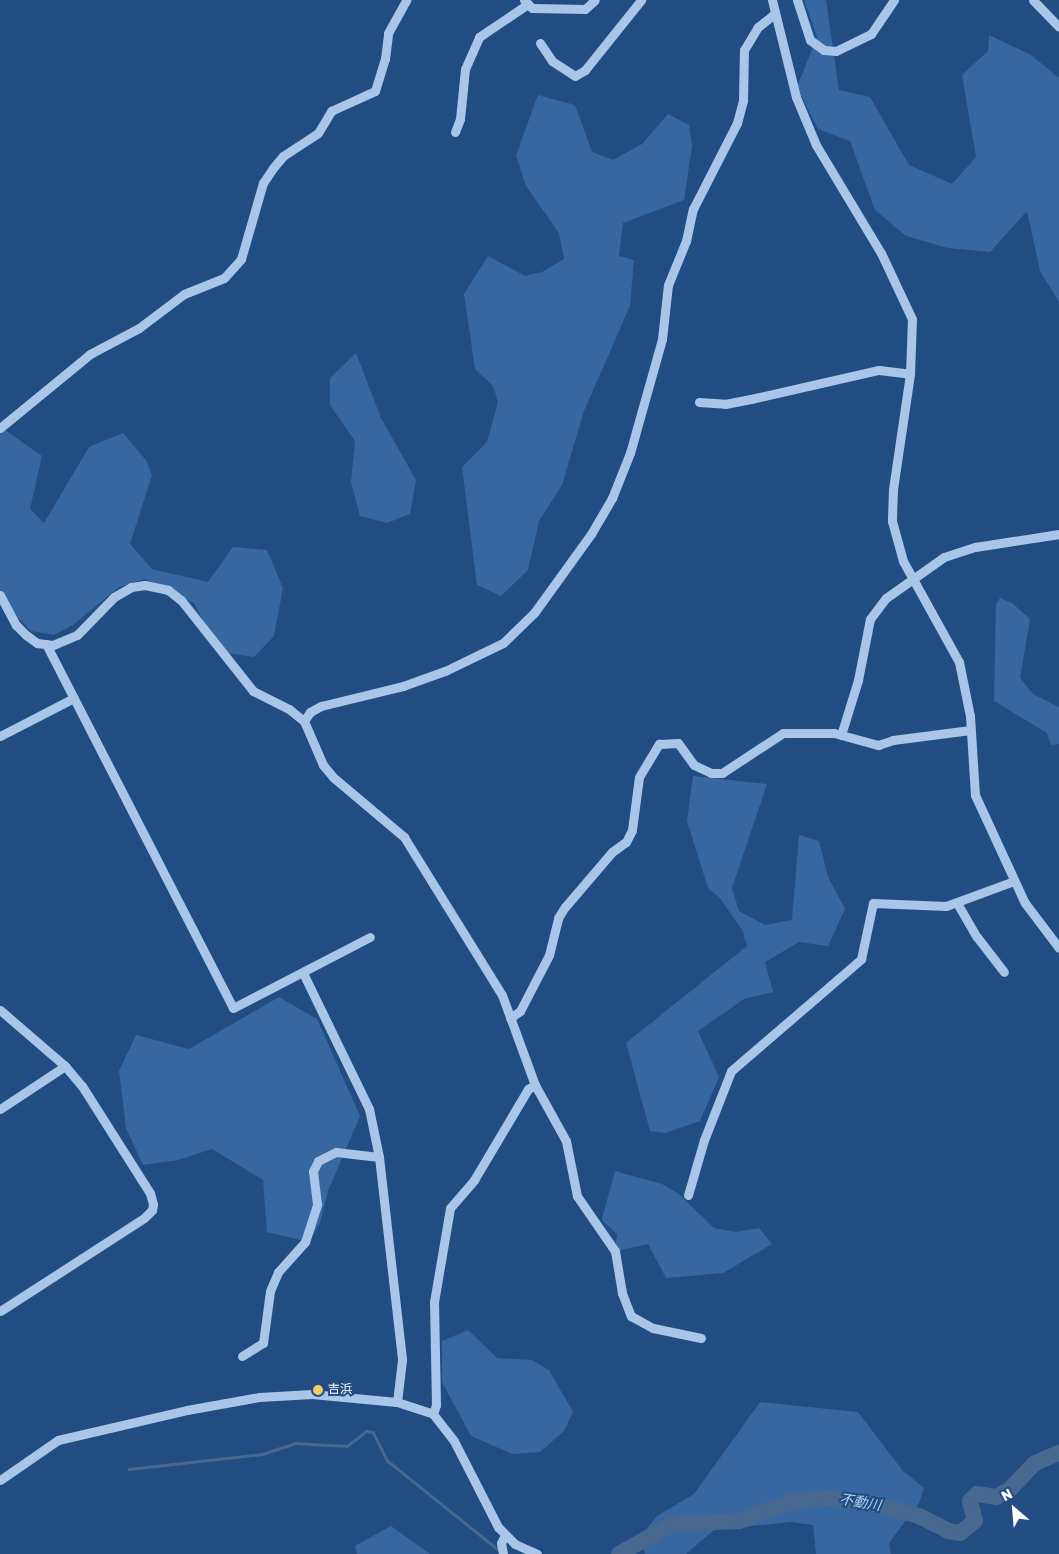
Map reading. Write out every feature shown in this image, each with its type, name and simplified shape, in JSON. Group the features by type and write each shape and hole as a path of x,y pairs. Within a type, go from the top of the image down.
{"street":[{"path":"0,428 90,354 139,328 184,294 224,278 241,260 263,183 273,168 283,156 318,133 332,111 374,90 385,59 388,33 406,0"},
{"path":"455,132 460,119 465,69 479,37 526,2 532,8 585,9 595,0"},
{"path":"540,43 552,61 576,76 585,70 641,0"},
{"path":"772,0 796,97 816,145 903,295 912,319 910,374 893,489 892,521 903,561 959,662 966,688 975,796 1014,881 1039,924 1059,948"},
{"path":"797,0 810,40 824,50 855,43 871,34 894,0"},
{"path":"1033,0 1059,27"},
{"path":"304,721 310,712 321,706 403,686 446,671 502,643 534,613 591,534 612,498 630,453 662,339 668,285 686,241 693,209 737,122 743,100 744,50 758,27 775,13"},
{"path":"699,402 725,404 879,370 910,374"},
{"path":"841,735 858,680 870,619 886,598 912,577 944,557 975,547 1059,534"},
{"path":"0,595 3,606 26,635 46,644 64,642 77,635 114,597 131,588 157,586 181,600 253,691 289,709 304,721 323,765 334,778 404,837 502,994 534,1085 566,1141 577,1196 614,1251 622,1292 631,1316 654,1328 701,1338"},
{"path":"46,644 233,1008 370,937"},
{"path":"0,736 74,698"},
{"path":"510,1018 520,1012 549,955 558,918 564,906 612,852 626,842 632,830 639,777 659,744 678,743 694,765 711,773 722,773 783,733 841,735 878,745 893,740 970,730"},
{"path":"688,1195 704,1140 731,1072 748,1053 791,1022 804,1006 861,959 873,903 933,907 957,903 1014,881"},
{"path":"957,903 977,937 1004,972"},
{"path":"303,973 369,1109 379,1157 402,1360 397,1402"},
{"path":"0,1010 65,1066 82,1086 150,1193 152,1210 0,1311"},
{"path":"0,1108 65,1066"},
{"path":"433,1414 436,1405 434,1302 450,1208 474,1180 528,1090 534,1085"},
{"path":"242,1356 263,1343 270,1291 278,1272 305,1242 317,1204 313,1171 318,1161 336,1152 379,1157"},
{"path":"0,1480 58,1440 187,1410 259,1397 312,1394 397,1402 433,1414 454,1441 492,1519 515,1544 537,1554"},
{"path":"503,1554 501,1543 505,1535"}],"shaded area":[{"path":"804,0 826,0 839,90 870,97 909,165 952,184 976,157 962,75 988,51 989,35 1031,55 1059,78 1059,302 1040,271 1027,211 990,252 948,248 906,236 875,210 850,141 818,129 797,87 817,37"},
{"path":"538,95 575,105 592,152 613,160 642,144 668,114 689,125 692,146 684,200 623,223 619,256 634,260 630,306 584,411 562,485 539,521 528,570 501,596 477,585 462,467 487,442 498,402 493,386 475,369 464,294 488,256 525,276 542,272 564,259 559,233 526,186 516,155"},
{"path":"356,353 381,418 416,480 410,514 387,523 360,516 351,482 355,441 330,405 330,378"},
{"path":"5,430 42,456 30,509 44,523 89,447 123,433 146,460 152,475 130,544 152,569 208,582 233,547 267,550 283,588 274,636 254,657 220,652 194,603 145,579 119,587 73,625 54,635 31,631 0,599 0,433"},
{"path":"1000,598 1012,603 1030,619 1020,678 1033,694 1059,707 1059,744 1051,745 1047,733 994,701 996,604"},
{"path":"693,776 767,784 732,888 739,911 765,925 792,920 799,835 819,841 828,877 845,909 828,946 799,942 765,962 773,992 744,999 698,1031 719,1077 700,1121 665,1133 650,1131 626,1043 747,946 742,930 720,898 708,888 687,821"},
{"path":"279,997 317,1019 360,1116 328,1191 320,1223 309,1242 267,1232 263,1180 212,1149 178,1160 143,1165 126,1128 119,1071 136,1035 189,1049"},
{"path":"615,1171 662,1184 679,1194 714,1228 736,1232 759,1228 772,1244 723,1273 666,1278 648,1244 615,1251 617,1234 602,1220"},
{"path":"468,1330 497,1358 532,1360 549,1370 573,1412 564,1431 540,1452 512,1454 471,1436 442,1382 442,1341"},
{"path":"760,1402 858,1412 903,1471 924,1488 919,1503 889,1543 891,1554 816,1554 813,1525 791,1522 714,1530 686,1554 645,1554 641,1536 657,1516 694,1494"},
{"path":"391,1526 430,1554 357,1554 355,1546"}],"waterway":[{"path":"129,1469 262,1454 295,1443 347,1446 366,1431 373,1432 388,1461 500,1551"},
{"name":"不動川","path":"619,1554 672,1524 739,1521 791,1502 825,1498 870,1503 919,1516 948,1531 960,1533 975,1521 970,1501 977,1494 996,1497 1009,1490 1035,1463 1059,1453"}],"place":[{"name":"吉浜","path":"318,1390"}]}
